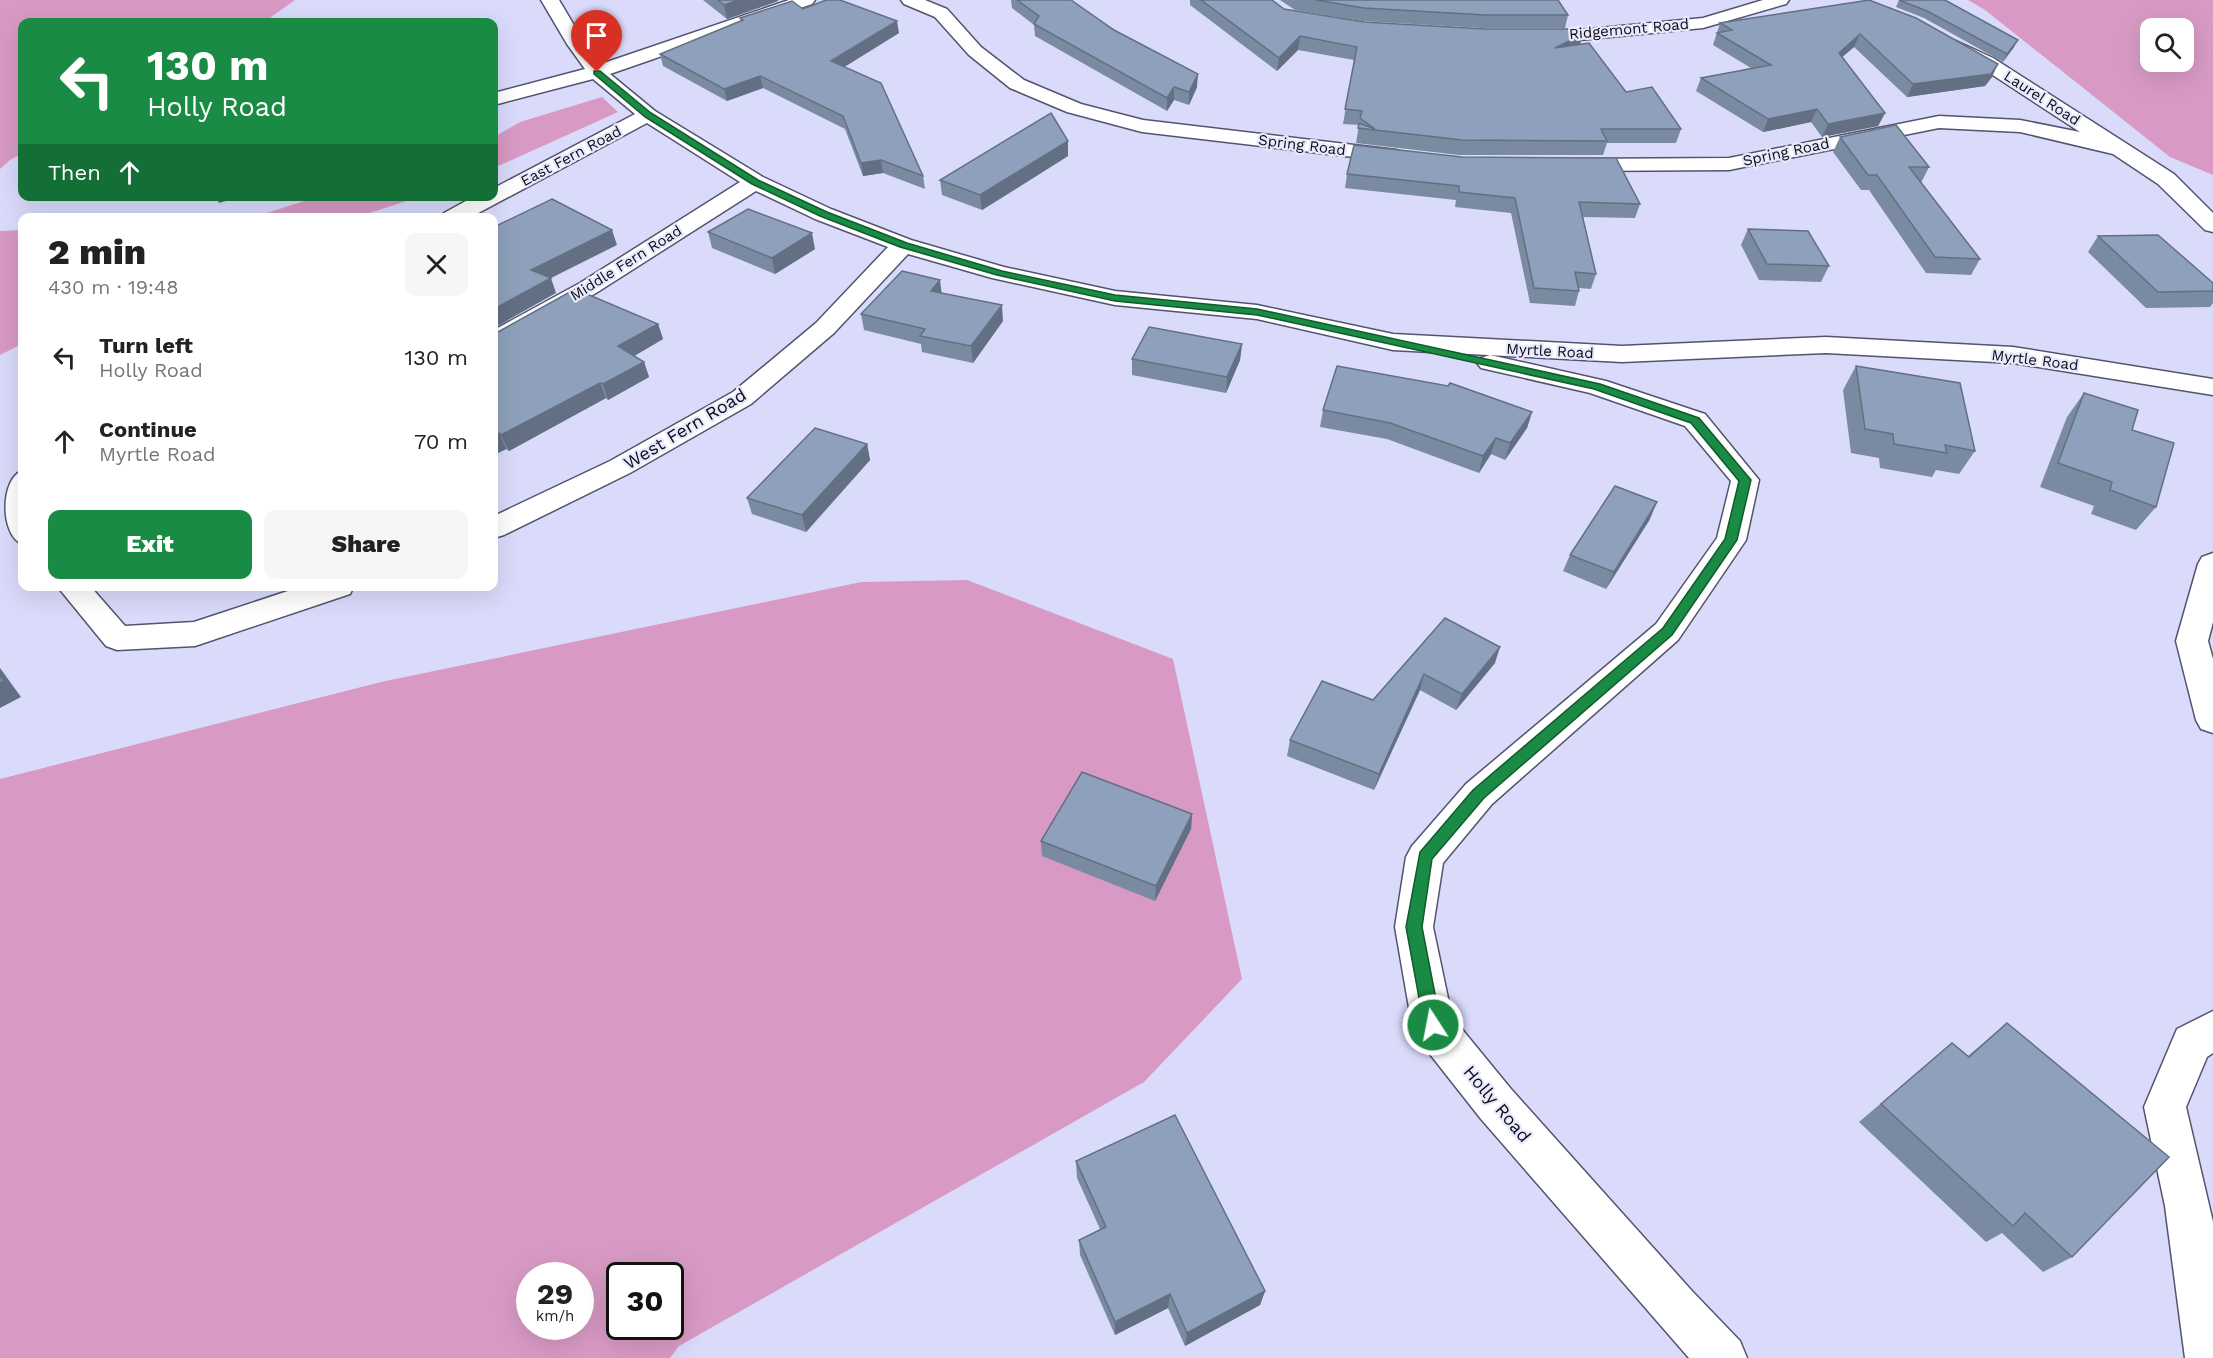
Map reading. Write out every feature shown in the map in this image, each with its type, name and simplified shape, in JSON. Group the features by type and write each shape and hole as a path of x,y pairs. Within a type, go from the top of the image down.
{"street":[{"name":"Myrtle Road","path":"550,0 576,44 597,72 648,115 755,182 823,214 903,245 1000,273 1115,298 1257,312 1393,342 1622,354 1826,345 2013,355 2213,387"},
{"path":"498,98 597,72 806,0"},
{"name":"Spring Road","path":"910,0 941,13 975,51 1017,84 1074,108 1142,126 1412,158"},
{"name":"Ridgemont Road","path":"1525,35 1579,35 1703,23 1778,0"},
{"name":"Laurel Road","path":"1937,35 1986,62 2166,179 2213,225"},
{"name":"Spring Road","path":"1981,123 2006,118 2040,97"},
{"name":"East Fern Road","path":"498,193 648,115"},
{"name":"Spring Road","path":"1552,165 1729,164 1940,122 2020,126 2071,136 2122,150"},
{"name":"Middle Fern Road","path":"498,338 588,288 755,182"},
{"name":"East Fern Road","path":"461,213 484,201"},
{"name":"West Fern Road","path":"498,526 620,468 742,398 825,328 903,245"},
{"name":"Holly Road","path":"1393,342 1597,387 1695,420 1745,480 1731,540 1667,632 1479,794 1425,857 1414,927 1433,1025 1496,1104 1723,1358"},
{"path":"17,487 16,528 18,530"},
{"path":"2211,579 2192,641 2213,720"},
{"path":"76,591 117,638 195,634 324,591"},
{"path":"2209,1358 2188,1206 2165,1107 2192,1042 2213,1030"}],"shaded area":[{"path":"0,0 295,0 270,18 18,18 18,156 0,169"},
{"path":"1968,0 2213,0 2213,175 2170,157 1985,10"},
{"path":"602,97 618,112 498,166 498,135 520,122"},
{"path":"304,201 407,201 369,213 267,213"},
{"path":"18,230 18,346 0,355 0,231"},
{"path":"967,580 1173,659 1242,979 1144,1082 679,1346 670,1358 0,1358 0,779 381,682 861,582"}],"building":[{"path":"718,0 739,0 724,5"},
{"path":"826,0 840,0 897,21 831,61 881,83 923,176 881,160 861,163 843,116 760,76 724,89 660,54 743,20 740,18 792,1 803,9"},
{"path":"1017,0 1071,0 1114,30 1198,74 1189,92 1174,87 1167,98 1034,24 1039,16"},
{"path":"1201,0 1272,0 1284,9 1364,22 1485,29 1579,29 1583,34 1555,48 1589,43 1626,92 1652,87 1681,129 1601,129 1607,141 1462,140 1358,128 1359,123 1375,129 1360,118 1362,111 1345,109 1357,47 1300,36 1279,58"},
{"path":"1316,0 1558,0 1568,15 1485,15 1364,8"},
{"path":"1869,0 1916,18 1998,64 1991,74 1913,84 1860,34 1839,53 1885,113 1828,124 1817,109 1768,119 1701,78 1771,65 1717,33 1732,30 1720,23"},
{"path":"1899,0 1945,0 2018,40 2007,54 1927,11"},
{"path":"1051,113 1068,141 980,195 940,180"},
{"path":"1896,125 1929,167 1909,167 1980,259 1935,257 1877,175 1868,175 1840,137"},
{"path":"1354,145 1462,157 1616,158 1640,204 1579,202 1596,274 1575,272 1579,291 1534,288 1515,198 1459,192 1459,186 1347,174"},
{"path":"552,199 612,230 531,270 551,278 498,307 498,225"},
{"path":"748,209 812,233 772,258 708,232"},
{"path":"1748,229 1808,231 1829,266 1767,264"},
{"path":"2158,235 2213,283 2213,291 2158,292 2098,236"},
{"path":"902,271 940,280 931,291 1002,305 971,346 920,336 925,329 861,314"},
{"path":"575,289 658,324 618,346 644,362 501,435 498,434 498,332"},
{"path":"1149,327 1242,344 1227,377 1132,359"},
{"path":"1337,366 1448,386 1450,383 1532,412 1510,443 1496,438 1483,456 1390,423 1323,410"},
{"path":"1856,366 1960,383 1975,451 1945,445 1947,453 1894,444 1893,434 1865,429"},
{"path":"2084,393 2138,410 2132,430 2174,443 2156,507 2110,490 2112,482 2058,463"},
{"path":"815,428 867,444 802,515 747,498"},
{"path":"1615,486 1657,502 1614,572 1570,555"},
{"path":"1445,618 1500,647 1462,694 1424,674 1379,774 1290,740 1322,681 1373,700"},
{"path":"1082,772 1192,814 1156,886 1041,841"},
{"path":"2007,1023 2169,1157 2072,1257 2025,1213 2013,1226 1881,1104 1952,1043 1969,1057"},
{"path":"1175,1115 1265,1291 1187,1333 1170,1294 1115,1322 1079,1240 1106,1227 1076,1161"}],"route":[{"path":"597,72 648,115 755,182 823,214 903,245 1000,273 1115,298 1257,312 1597,387 1695,420 1745,480 1731,540 1667,632 1479,794 1425,857 1414,927 1433,1025"}]}
